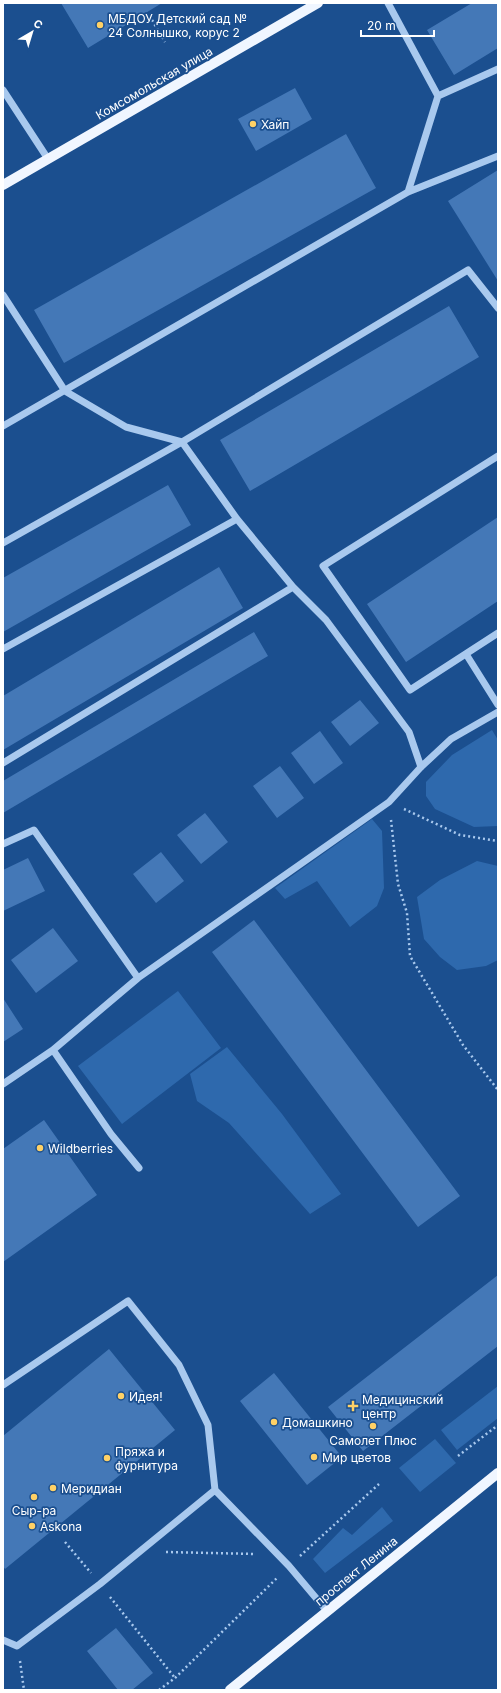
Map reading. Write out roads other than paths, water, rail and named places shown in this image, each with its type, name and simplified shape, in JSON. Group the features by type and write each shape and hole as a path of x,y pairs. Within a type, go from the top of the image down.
{"main road":[{"name":"Комсомольская улица","path":"3,185 318,3"},
{"name":"проспект Ленина","path":"230,1690 498,1473"}],"lane":[{"path":"388,3 438,96 408,192"},
{"path":"438,96 498,70"},
{"path":"3,90 48,159"},
{"path":"3,426 65,392 408,192 498,156"},
{"path":"3,542 182,442 468,270 498,308"},
{"path":"3,294 65,392 126,427 182,442 237,519 293,587 326,620 409,732 421,767"},
{"path":"498,456 323,566 410,690 498,633"},
{"path":"3,649 237,519"},
{"path":"3,763 293,587"},
{"path":"466,654 498,705"},
{"path":"3,1084 53,1050 138,978 389,802 421,767 451,739 498,712"},
{"path":"3,844 34,830 138,978"},
{"path":"53,1050 111,1134 138,1168"},
{"path":"3,1385 128,1301 179,1365 208,1425 215,1490 289,1566 328,1611"},
{"path":"3,1640 17,1646 100,1584 215,1490"}],"place":[{"name":"МБДОУ Детский сад № 24 Солнышко, корус 2","path":"100,25"},
{"name":"Хайп","path":"253,124"},
{"name":"Wildberries","path":"40,1148"},
{"name":"Идея!","path":"121,1396"},
{"name":"Медицинский центр","path":"353,1406"},
{"name":"Домашкино","path":"274,1422"},
{"name":"Самолет Плюс","path":"373,1426"},
{"name":"Мир цветов","path":"314,1457"},
{"name":"Пряжа и фурнитура","path":"107,1458"},
{"name":"Меридиан","path":"53,1488"},
{"name":"Сыр-ра","path":"34,1497"},
{"name":"Askona","path":"32,1526"}]}
